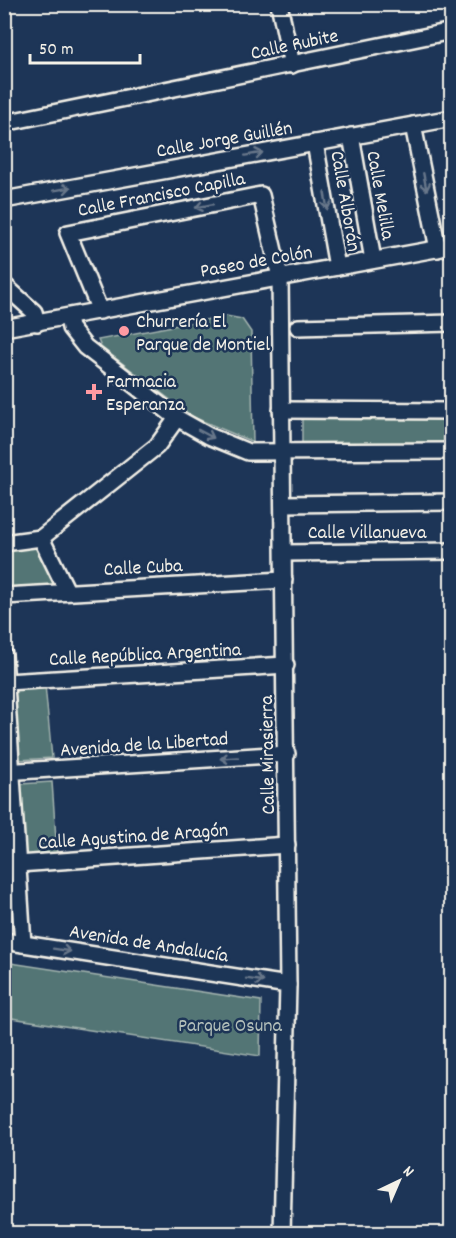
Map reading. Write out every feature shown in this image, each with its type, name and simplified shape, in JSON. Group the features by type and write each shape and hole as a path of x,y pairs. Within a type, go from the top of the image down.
{"street":[{"path":"279,4 292,65"},
{"name":"Calle Rubite","path":"4,123 452,31"},
{"name":"Calle Jorge Guillén","path":"4,200 452,118"},
{"path":"413,125 445,247"},
{"name":"Calle Melilla","path":"351,136 373,260"},
{"name":"Calle Alborán","path":"315,143 338,267"},
{"name":"Calle Francisco Capilla","path":"100,311 68,233 261,195 280,277"},
{"name":"Paseo de Colón","path":"4,328 445,247"},
{"name":"Calle Mirasierra","path":"280,277 288,985 282,1233"},
{"path":"4,285 34,312 37,323"},
{"path":"68,317 70,328 85,347 177,418 209,436 248,452 452,451"},
{"path":"298,327 452,323"},
{"path":"281,410 452,411"},
{"path":"4,543 41,538 157,446 177,418"},
{"path":"283,504 452,502"},
{"path":"41,538 67,591"},
{"name":"Calle Villanueva","path":"284,553 452,551"},
{"name":"Calle Cuba","path":"4,597 67,591 284,580"},
{"path":"4,655 9,772 23,944"},
{"name":"Calle República Argentina","path":"6,682 286,665"},
{"name":"Avenida de la Libertad","path":"9,772 287,754"},
{"name":"Calle Agustina de Aragón","path":"18,864 287,845"},
{"name":"Avenida de Andalucía","path":"4,941 288,985"}],"green space":[{"path":"226,316 242,319 251,332 253,442 193,417 101,347 98,340"},
{"path":"302,414 444,414 444,448 302,448"},
{"path":"40,546 58,586 6,588 4,551"},
{"path":"45,685 52,758 18,760 12,688"},
{"path":"52,782 57,853 25,855 20,784"},
{"name":"Parque Osuna","path":"4,962 261,1001 260,1056 5,1017"}],"place":[{"name":"Churrería El Parque de Montiel","path":"124,331"},
{"name":"Farmacia Esperanza","path":"94,392"}]}
